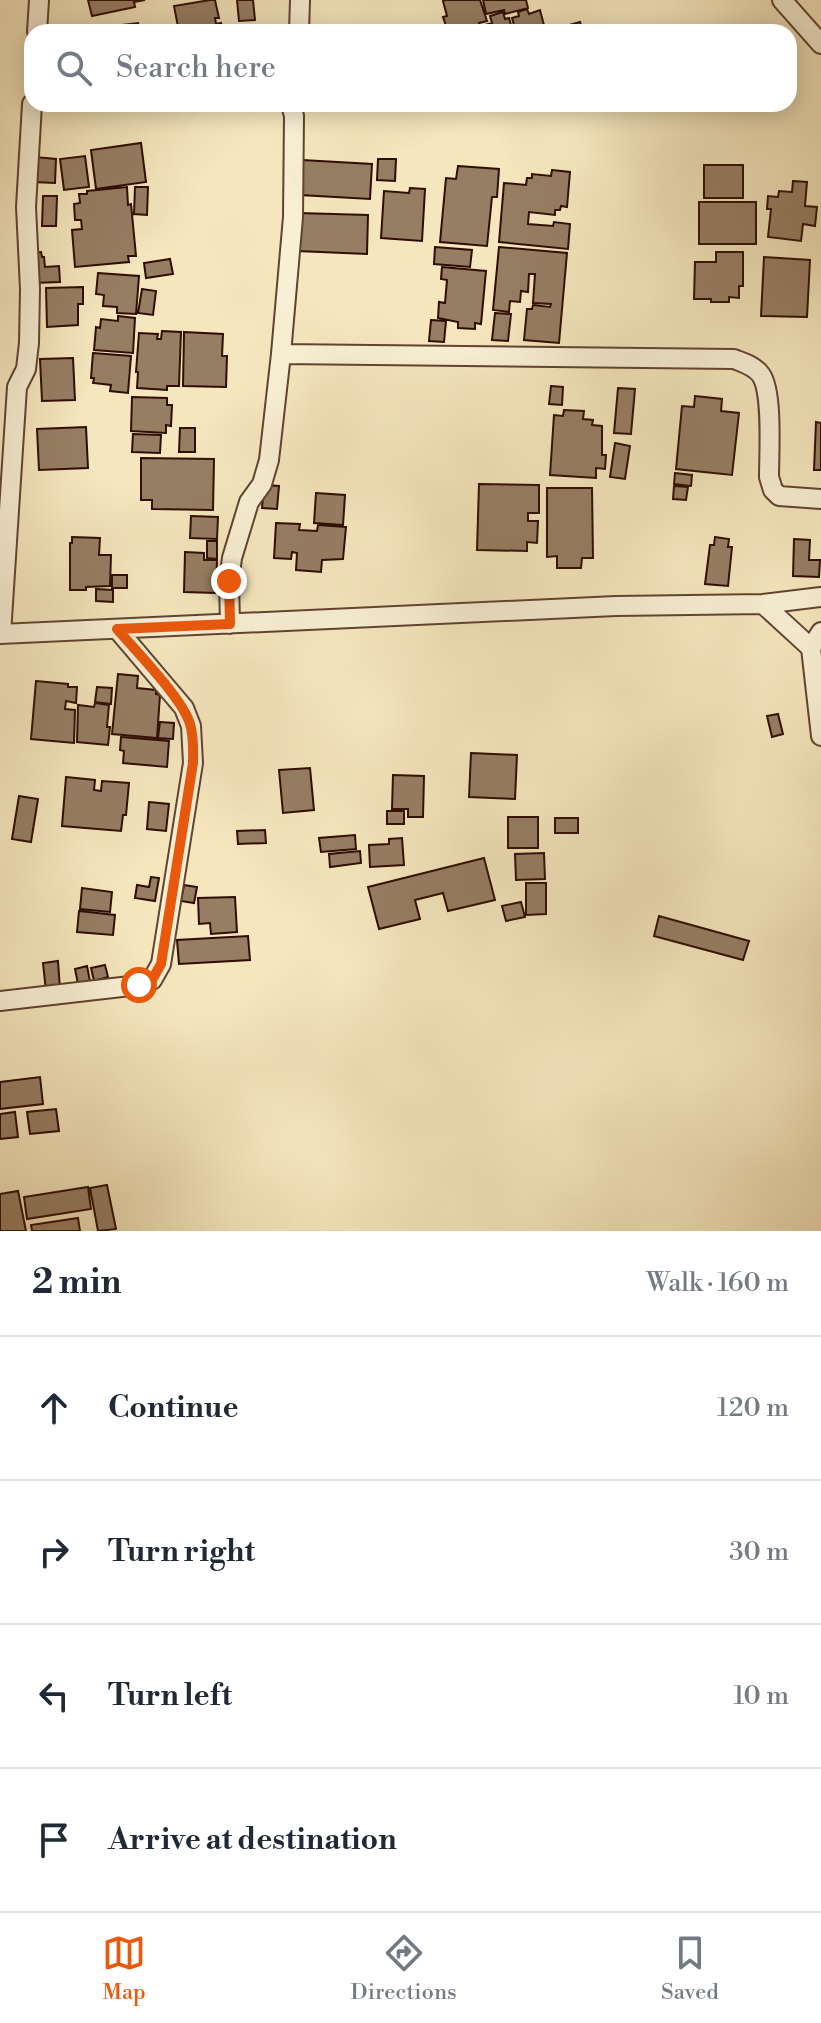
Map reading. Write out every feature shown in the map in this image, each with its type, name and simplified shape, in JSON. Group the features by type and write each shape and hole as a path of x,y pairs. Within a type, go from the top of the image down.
{"street":[{"path":"38,24 39,0"},
{"path":"300,0 300,24"},
{"path":"782,0 821,44"},
{"path":"32,112 26,207 29,343 26,369 17,387 1,634 616,606 763,604 821,597"},
{"path":"230,624 232,558 249,502 262,484 269,460 293,217 293,112"},
{"path":"281,354 734,359 748,364 761,374 768,390 769,477 773,490 779,496 821,499"},
{"path":"763,604 811,648"},
{"path":"0,1001 139,985 152,980 161,964 193,763 191,726 184,708 117,629"},
{"path":"821,632 811,648 821,736"}],"building":[{"path":"88,0 145,0 134,2 135,7 92,16"},
{"path":"215,0 219,18 215,18 216,24 177,24 174,6"},
{"path":"237,0 253,0 255,20 239,21"},
{"path":"480,0 487,21 479,24 445,24 443,17 447,16 443,1"},
{"path":"483,0 526,0 528,8 505,14 504,10 486,14"},
{"path":"527,9 529,14 540,10 544,24 514,24 512,18 519,16 518,12"},
{"path":"503,12 511,24 489,24 492,23 490,16"},
{"path":"141,143 146,182 96,189 91,150"},
{"path":"85,156 89,187 64,190 60,159"},
{"path":"35,157 56,159 55,183 33,182"},
{"path":"378,159 396,159 395,181 377,180"},
{"path":"302,160 372,164 370,199 300,195"},
{"path":"704,165 743,165 743,198 704,198"},
{"path":"458,166 499,169 497,197 492,197 487,246 440,242 446,178 456,179"},
{"path":"552,170 570,172 567,207 561,206 560,210 555,210 555,215 529,212 528,224 570,224 568,249 499,242 504,183 526,185 527,178 532,178 532,174 551,176"},
{"path":"793,181 807,182 805,206 817,207 815,226 803,224 801,241 768,237 771,209 767,209 768,196 778,197 779,191 792,192"},
{"path":"127,187 136,256 128,256 129,262 75,267 72,230 82,229 81,220 75,220 74,204 80,203 79,194"},
{"path":"135,187 148,187 147,215 134,214"},
{"path":"410,188 425,189 422,241 381,238 384,191 409,193"},
{"path":"43,196 57,196 56,226 42,226"},
{"path":"699,202 756,202 756,244 699,244"},
{"path":"298,213 368,215 367,254 297,251"},
{"path":"435,247 472,250 470,267 434,264"},
{"path":"499,247 567,253 559,343 524,340 527,309 532,309 533,305 550,307 551,304 533,303 535,274 529,274 528,292 521,291 520,302 510,301 509,312 493,310"},
{"path":"41,252 45,267 59,266 60,282 33,283 31,253"},
{"path":"716,252 743,252 743,286 739,286 739,298 729,297 729,302 694,299 695,262 716,262"},
{"path":"764,257 810,260 807,317 761,316"},
{"path":"170,259 173,274 146,278 144,263"},
{"path":"442,267 486,271 481,324 475,323 475,329 458,328 458,322 438,318 439,302 445,303 447,280 441,279"},
{"path":"98,273 139,276 136,314 117,313 117,307 103,306 104,295 96,294"},
{"path":"83,287 83,304 78,304 78,325 47,327 46,288"},
{"path":"142,289 156,291 153,315 138,313"},
{"path":"495,313 511,314 508,341 492,340"},
{"path":"118,316 135,318 133,353 94,350 96,327 100,328 101,319 118,321"},
{"path":"431,320 446,321 444,342 429,341"},
{"path":"162,331 181,332 179,386 167,386 167,390 137,388 139,333 158,334 157,339 161,339"},
{"path":"184,332 223,334 222,356 227,356 226,387 183,386"},
{"path":"93,353 131,356 128,393 110,391 111,385 93,383"},
{"path":"73,358 75,400 42,401 40,359"},
{"path":"551,386 563,387 562,405 549,404"},
{"path":"618,388 635,389 631,434 614,433"},
{"path":"695,396 722,399 721,411 739,413 732,475 676,469 682,406 694,407"},
{"path":"132,397 167,398 167,405 172,405 171,426 166,425 166,433 131,431"},
{"path":"564,410 584,411 583,419 593,420 592,425 602,426 605,469 596,468 596,478 550,475 554,415 563,416"},
{"path":"816,422 821,423 821,470 814,470"},
{"path":"86,427 88,468 39,470 37,429"},
{"path":"180,428 195,428 195,452 179,452"},
{"path":"133,434 161,435 160,453 132,452"},
{"path":"615,443 630,446 625,479 610,477"},
{"path":"141,458 214,459 213,510 152,509 152,500 141,500"},
{"path":"675,473 692,475 691,486 674,484"},
{"path":"479,484 539,485 539,513 528,513 528,521 538,521 537,543 527,542 527,551 477,550"},
{"path":"264,485 279,486 277,509 262,508"},
{"path":"674,486 688,487 686,500 673,499"},
{"path":"547,488 592,488 593,558 582,558 581,568 557,568 557,556 547,557"},
{"path":"316,493 345,495 343,525 314,523"},
{"path":"191,516 218,517 217,539 190,538"},
{"path":"276,523 300,524 299,530 317,531 318,525 346,527 343,559 322,560 321,572 296,570 297,553 292,552 291,559 274,558"},
{"path":"72,537 100,538 99,555 111,555 110,586 70,590"},
{"path":"715,537 729,539 728,547 732,547 728,586 705,584 710,545 714,545"},
{"path":"794,539 810,540 809,560 820,560 819,577 793,576"},
{"path":"207,541 217,541 217,559 207,558"},
{"path":"185,552 204,553 204,560 217,560 216,593 184,592"},
{"path":"112,575 127,575 127,588 112,588"},
{"path":"96,589 113,590 113,602 96,601"},
{"path":"118,674 138,676 137,688 156,690 156,694 160,695 157,738 112,734"},
{"path":"36,681 77,687 76,703 66,701 65,709 75,710 74,743 31,739"},
{"path":"97,687 112,688 111,704 95,702"},
{"path":"95,703 109,705 108,745 77,742 78,705 94,707"},
{"path":"778,714 783,734 772,737 767,716"},
{"path":"160,722 174,723 173,739 158,738"},
{"path":"121,737 169,741 167,767 123,763"},
{"path":"471,753 517,755 515,799 469,797"},
{"path":"310,768 314,810 283,813 279,770"},
{"path":"393,775 424,776 423,817 408,817 408,809 392,809"},
{"path":"66,777 95,780 94,790 101,791 102,781 129,783 121,831 62,826"},
{"path":"19,796 38,799 31,842 12,839"},
{"path":"149,802 169,804 166,831 147,829"},
{"path":"387,811 404,811 404,824 387,824"},
{"path":"508,817 538,817 538,848 508,848"},
{"path":"555,818 578,818 578,833 555,833"},
{"path":"265,830 266,843 238,844 237,831"},
{"path":"355,835 356,849 321,852 319,838"},
{"path":"402,838 404,865 370,867 369,845 389,844 389,839"},
{"path":"360,851 361,863 330,867 329,854"},
{"path":"544,853 545,879 516,880 515,854"},
{"path":"484,858 495,900 448,911 443,893 415,900 420,919 379,929 368,887"},
{"path":"151,877 159,878 155,901 135,898 137,885 149,887"},
{"path":"526,883 546,883 546,914 526,915"},
{"path":"184,885 197,887 194,903 181,901"},
{"path":"82,888 112,892 110,912 80,909"},
{"path":"235,897 237,932 211,934 210,923 199,924 198,898"},
{"path":"521,902 525,917 506,921 502,906"},
{"path":"79,911 115,915 113,935 77,932"},
{"path":"659,916 749,941 743,960 654,936"},
{"path":"248,936 250,960 179,964 177,940"},
{"path":"58,961 60,989 46,991 43,963"},
{"path":"105,965 108,977 94,981 91,968"},
{"path":"87,966 90,981 78,984 75,969"},
{"path":"40,1077 43,1104 0,1109 0,1082"},
{"path":"56,1109 59,1131 30,1134 27,1112"},
{"path":"15,1112 18,1137 0,1139 0,1114"},
{"path":"107,1185 116,1229 98,1231 90,1188"},
{"path":"88,1187 91,1209 27,1219 24,1197"},
{"path":"18,1191 26,1231 0,1231 0,1194"},
{"path":"78,1218 80,1231 32,1231 31,1225"}],"route":[{"path":"139,985 152,980 161,964 193,747 191,726 184,708 117,629 230,624 229,581"}]}
